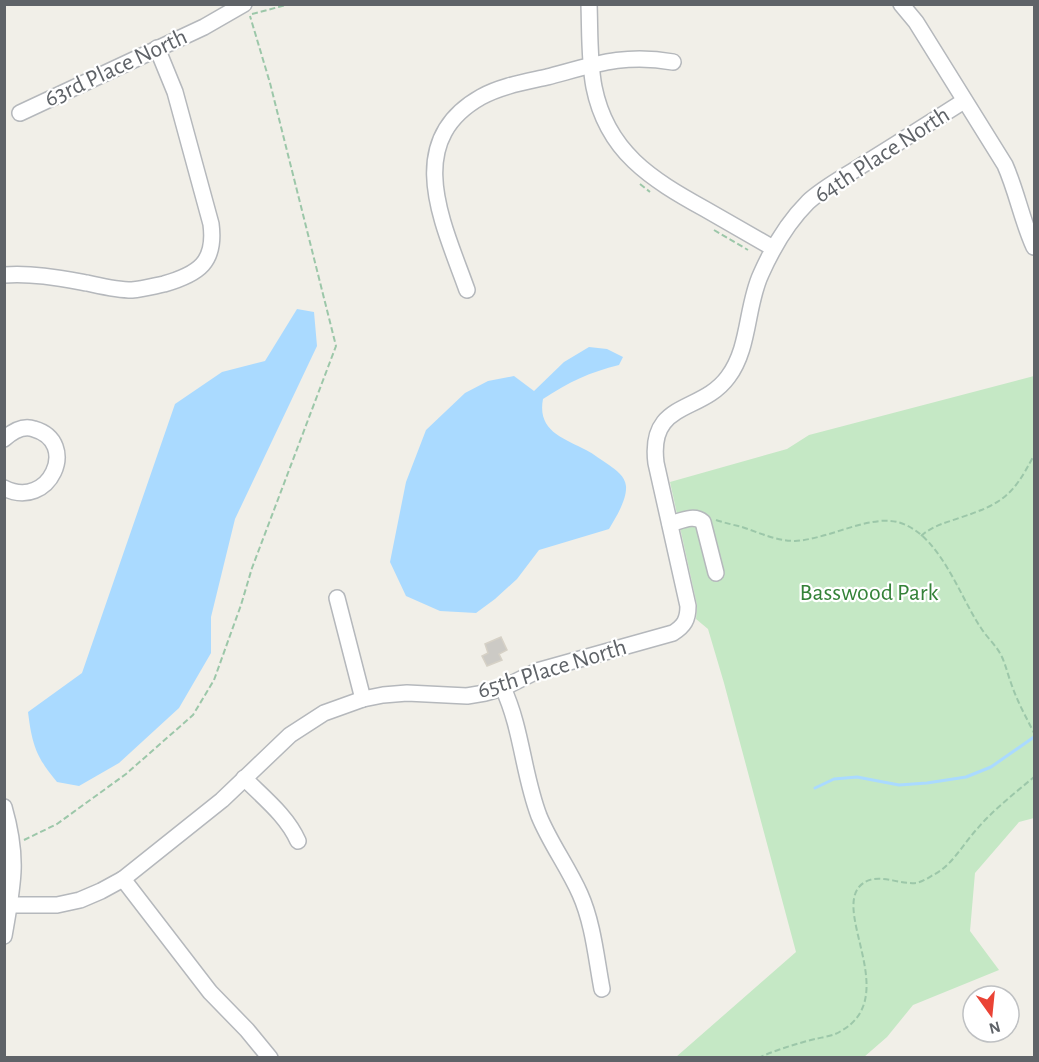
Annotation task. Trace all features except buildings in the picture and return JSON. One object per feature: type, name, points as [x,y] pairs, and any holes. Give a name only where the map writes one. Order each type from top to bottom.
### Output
[{"type":"street","points":[[589,4],[594,87],[601,112],[612,134],[627,155],[644,172],[665,187],[770,254]]},
{"type":"street","points":[[901,4],[916,22],[1005,165],[1035,247]]},
{"type":"street","name":"63rd Place North","points":[[20,113],[244,7]]},
{"type":"street","points":[[4,275],[50,276],[132,290],[180,279],[192,274],[203,265],[210,252],[213,238],[212,224],[175,92],[157,48]]},
{"type":"street","points":[[467,290],[438,208],[433,171],[444,134],[468,105],[497,90],[592,65],[621,59],[649,58],[673,62]]},
{"type":"street","name":"64th Place North","points":[[704,397],[717,389],[736,365],[754,294],[770,254],[785,228],[809,201],[964,101]]},
{"type":"street","name":"65th Place North","points":[[11,905],[57,905],[80,900],[123,879],[198,821],[276,747],[324,713],[363,699],[406,693],[467,696],[503,687],[537,671],[673,633],[680,629],[686,623],[688,606],[656,463],[656,442],[662,425],[671,415],[704,397]]},
{"type":"street","points":[[4,439],[19,429],[28,427],[42,431],[54,444],[58,461],[49,480],[33,492],[17,494],[4,488]]},
{"type":"street","points":[[670,524],[693,518],[699,518],[703,522],[716,573]]},
{"type":"street","points":[[337,598],[363,699]]},
{"type":"street","points":[[503,687],[514,716],[539,816],[585,906],[592,930],[602,988]]},
{"type":"street","points":[[244,778],[286,820],[298,841]]},
{"type":"street","points":[[4,807],[12,832],[14,851],[11,905],[4,936]]},
{"type":"street","points":[[123,879],[210,992],[247,1030],[270,1058]]},
{"type":"path","points":[[24,841],[57,824],[126,774],[193,715],[214,680],[252,568],[336,346],[270,83],[244,7],[290,4]]},
{"type":"path","points":[[635,179],[652,192]]},
{"type":"path","points":[[711,228],[770,254]]},
{"type":"path","points":[[921,536],[931,528],[998,503],[1020,483],[1035,455]]},
{"type":"path","points":[[712,519],[780,540],[796,541],[840,529],[883,521],[898,523],[921,536],[936,550],[981,629],[996,645],[1021,706],[1035,733]]},
{"type":"path","points":[[758,1058],[840,1032],[852,1023],[860,1012],[866,993],[865,960],[853,912],[854,899],[860,887],[872,880],[884,879],[901,883],[918,883],[937,873],[977,828],[1035,777]]},
{"type":"green space","name":"Basswood Park","points":[[1034,376],[1034,818],[1019,822],[975,873],[970,931],[999,970],[913,1005],[887,1037],[864,1057],[676,1057],[796,952],[708,629],[696,619],[697,605],[670,482],[787,449],[809,435]]},
{"type":"water","points":[[297,309],[314,312],[317,346],[235,519],[211,617],[211,653],[179,708],[119,763],[79,786],[57,782],[36,750],[28,712],[82,673],[175,404],[222,372],[265,361]]},
{"type":"water","points":[[589,347],[607,349],[623,357],[619,365],[580,378],[543,399],[542,410],[544,419],[554,432],[595,455],[624,479],[625,497],[609,529],[539,550],[517,579],[476,613],[440,611],[406,596],[390,562],[406,482],[426,430],[465,393],[488,381],[514,376],[534,391],[564,362]]},
{"type":"waterway","points":[[815,788],[834,779],[857,777],[899,785],[966,777],[991,767],[1034,737]]}]
